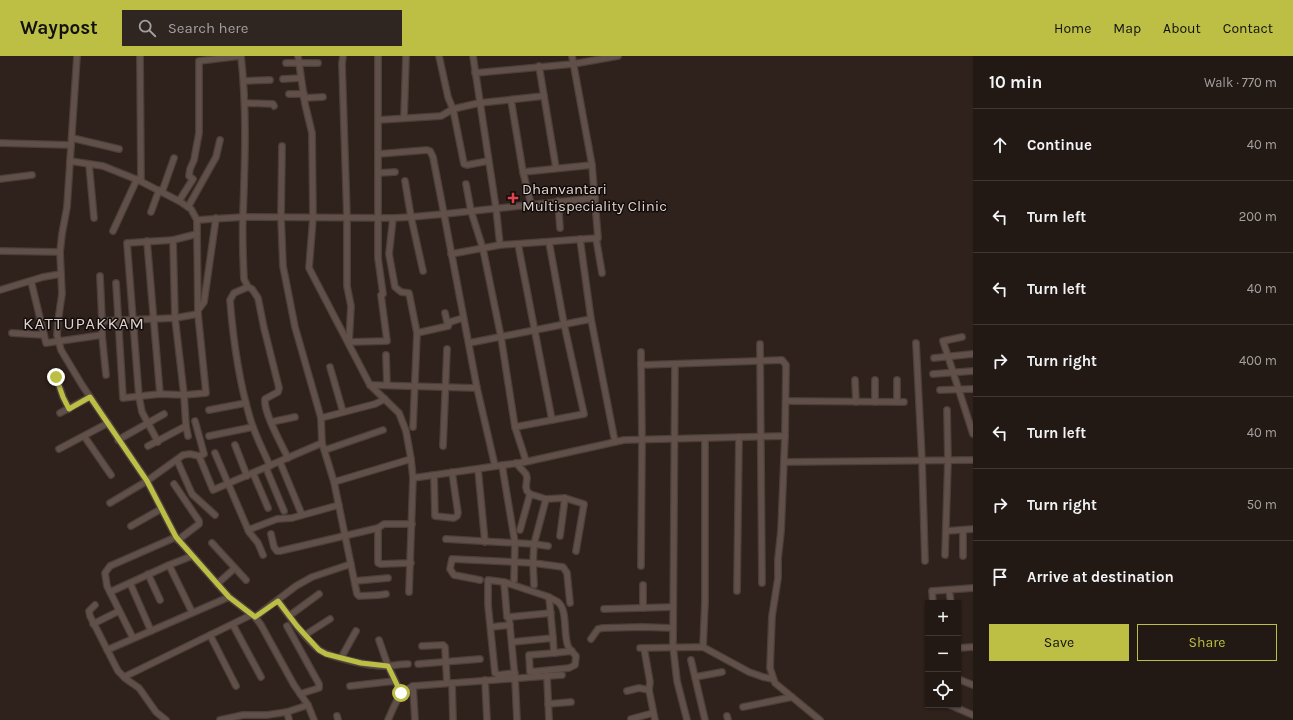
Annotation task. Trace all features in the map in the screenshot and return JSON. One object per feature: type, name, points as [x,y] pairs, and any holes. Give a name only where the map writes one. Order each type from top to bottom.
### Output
[{"type":"street","points":[[77,56],[67,207],[60,252],[62,304],[58,321],[58,341],[61,350],[118,440],[134,460],[147,481],[177,539],[229,597],[253,616],[261,625],[300,694],[308,705],[314,720]]},
{"type":"street","points":[[113,230],[139,180],[140,56]]},
{"type":"street","points":[[179,201],[193,179],[190,176],[190,169],[194,160],[198,132],[199,61],[209,58],[241,56],[244,81],[246,145],[243,216],[244,279],[248,287],[252,289],[258,298],[264,328],[280,388],[278,392],[265,399],[265,403],[271,422],[288,458]]},
{"type":"street","points":[[298,56],[304,96],[312,133],[313,218],[309,268],[370,385],[399,413],[406,431],[411,459],[412,478],[411,563],[409,592]]},
{"type":"street","points":[[343,56],[347,286],[350,306],[349,343]]},
{"type":"street","points":[[349,343],[387,341],[378,258],[378,56]]},
{"type":"street","points":[[404,118],[406,56]]},
{"type":"street","points":[[440,56],[464,164],[467,165],[488,161]]},
{"type":"street","points":[[473,56],[496,208],[500,245]]},
{"type":"street","points":[[572,56],[592,165],[598,238],[596,238],[602,273]]},
{"type":"street","points":[[475,73],[573,64],[618,56]]},
{"type":"street","points":[[286,63],[318,63]]},
{"type":"street","points":[[539,66],[556,168]]},
{"type":"street","points":[[283,79],[301,78]]},
{"type":"street","points":[[244,81],[270,80]]},
{"type":"street","points":[[289,94],[323,97]]},
{"type":"street","points":[[378,120],[441,116],[453,109],[479,103],[544,96]]},
{"type":"street","points":[[511,100],[523,172],[531,204]]},
{"type":"street","points":[[245,103],[273,104],[274,106]]},
{"type":"street","points":[[72,138],[119,149]]},
{"type":"street","points":[[188,207],[216,158],[220,140]]},
{"type":"street","points":[[0,143],[71,145]]},
{"type":"street","points":[[282,146],[281,217],[283,266],[295,327],[321,418],[322,443],[334,482],[357,594],[359,596],[386,594]]},
{"type":"street","points":[[378,154],[427,150],[430,151],[433,157],[477,388],[494,466]]},
{"type":"street","points":[[151,212],[174,158]]},
{"type":"street","points":[[70,161],[103,166],[139,180],[191,209],[197,220],[198,312],[206,393],[184,395],[160,394],[124,398],[116,283]]},
{"type":"street","points":[[89,164],[94,218]]},
{"type":"street","points":[[523,172],[592,165]]},
{"type":"street","points":[[378,173],[395,172]]},
{"type":"street","points":[[0,179],[32,175]]},
{"type":"street","points":[[405,181],[423,271]]},
{"type":"street","points":[[466,184],[471,211],[484,248],[516,427],[526,461]]},
{"type":"street","points":[[197,220],[243,216],[393,218],[595,198]]},
{"type":"street","points":[[558,201],[560,228]]},
{"type":"street","points":[[102,321],[175,318],[198,312],[204,302],[216,218]]},
{"type":"street","points":[[393,218],[389,254],[395,287],[401,292],[409,293],[417,333],[412,427]]},
{"type":"street","points":[[158,442],[142,412],[139,397],[127,243],[173,240],[197,234]]},
{"type":"street","points":[[451,254],[500,245],[596,238]]},
{"type":"street","points":[[173,240],[175,318],[188,436]]},
{"type":"street","points":[[580,240],[591,319],[615,442]]},
{"type":"street","points":[[147,241],[155,319],[160,394]]},
{"type":"street","points":[[516,427],[584,414],[564,324],[549,242]]},
{"type":"street","points":[[518,244],[552,420]]},
{"type":"street","points":[[0,251],[60,252]]},
{"type":"street","points":[[0,290],[61,274]]},
{"type":"street","points":[[100,276],[102,335],[106,375]]},
{"type":"street","points":[[31,281],[46,343],[102,335]]},
{"type":"street","points":[[248,287],[234,293],[230,300],[236,349],[246,403],[253,427],[284,511]]},
{"type":"street","points":[[445,313],[448,326]]},
{"type":"street","points":[[417,333],[448,326],[450,322],[464,318]]},
{"type":"street","points":[[469,344],[591,319]]},
{"type":"street","points":[[12,333],[44,335]]},
{"type":"street","points":[[962,337],[943,341],[973,434]]},
{"type":"street","points":[[916,343],[925,562]]},
{"type":"street","points":[[760,344],[762,583]]},
{"type":"street","points":[[443,446],[447,349]]},
{"type":"street","points":[[641,352],[641,566]]},
{"type":"street","points":[[934,358],[972,354]]},
{"type":"street","points":[[386,355],[387,385]]},
{"type":"street","points":[[641,365],[784,361],[786,365],[786,401],[781,531],[778,559],[778,578],[772,616],[770,668],[775,683],[820,720]]},
{"type":"street","points":[[675,364],[672,608],[673,647],[678,681],[687,720]]},
{"type":"street","points":[[330,367],[343,412]]},
{"type":"street","points":[[933,374],[973,372]]},
{"type":"street","points":[[56,377],[69,409]]},
{"type":"street","points":[[855,380],[856,402]]},
{"type":"street","points":[[875,380],[875,402]]},
{"type":"street","points":[[786,401],[900,402],[897,380]]},
{"type":"street","points":[[370,385],[414,385],[477,388]]},
{"type":"street","points":[[940,390],[972,389]]},
{"type":"street","points":[[60,413],[90,397]]},
{"type":"street","points":[[321,418],[374,404],[385,399]]},
{"type":"street","points":[[209,410],[246,403]]},
{"type":"street","points":[[945,555],[948,460],[947,410]]},
{"type":"street","points":[[118,440],[164,414]]},
{"type":"street","points":[[271,422],[295,417]]},
{"type":"street","points":[[110,503],[147,481],[187,454],[199,456],[204,454],[195,421]]},
{"type":"street","points":[[60,449],[108,423]]},
{"type":"street","points":[[148,446],[186,426]]},
{"type":"street","points":[[209,436],[253,427]]},
{"type":"street","points":[[324,450],[383,430]]},
{"type":"street","points":[[84,436],[111,475]]},
{"type":"street","points":[[412,478],[516,463],[624,440],[785,436]]},
{"type":"street","points":[[737,591],[739,437]]},
{"type":"street","points":[[703,647],[705,602],[705,438]]},
{"type":"street","points":[[199,456],[213,490],[322,443]]},
{"type":"street","points":[[235,445],[247,476]]},
{"type":"street","points":[[215,453],[248,530],[258,543],[263,555]]},
{"type":"street","points":[[334,482],[411,459]]},
{"type":"street","points":[[177,460],[192,494],[215,515]]},
{"type":"street","points":[[784,462],[973,460]]},
{"type":"street","points":[[280,462],[302,515]]},
{"type":"street","points":[[516,463],[526,474],[526,487],[530,494],[546,499],[565,498],[584,504],[576,551]]},
{"type":"street","points":[[502,465],[515,543],[514,580]]},
{"type":"street","points":[[478,468],[486,542]]},
{"type":"street","points":[[434,475],[435,516],[454,518],[458,513],[452,472]]},
{"type":"street","points":[[254,473],[268,508]]},
{"type":"street","points":[[132,638],[107,586],[105,573],[110,566],[177,539],[199,524],[200,521],[174,484]]},
{"type":"street","points":[[520,530],[530,494]]},
{"type":"street","points":[[560,536],[565,498]]},
{"type":"street","points":[[534,585],[534,544],[546,499]]},
{"type":"street","points":[[248,530],[277,519],[292,518],[339,505]]},
{"type":"street","points":[[131,526],[161,509]]},
{"type":"street","points":[[271,534],[274,547],[280,552],[378,528],[384,524],[412,524]]},
{"type":"street","points":[[378,528],[378,562],[380,564],[411,563]]},
{"type":"street","points":[[946,531],[973,529]]},
{"type":"street","points":[[962,530],[963,556]]},
{"type":"street","points":[[446,539],[548,546]]},
{"type":"street","points":[[212,543],[246,580]]},
{"type":"street","points":[[110,592],[148,574],[192,556]]},
{"type":"street","points":[[480,580],[454,575],[450,569],[451,561],[454,559],[558,565],[566,570],[570,603]]},
{"type":"street","points":[[124,677],[210,635],[253,616],[278,601],[296,586],[312,577],[351,564]]},
{"type":"street","points":[[169,565],[192,612]]},
{"type":"street","points":[[217,584],[235,568]]},
{"type":"street","points":[[148,574],[160,600]]},
{"type":"street","points":[[355,581],[388,578]]},
{"type":"street","points":[[562,675],[496,675],[488,605],[488,580],[504,582],[549,597],[558,602],[563,610],[568,647],[572,651],[576,656],[575,664],[573,666],[530,672],[529,655],[572,651]]},
{"type":"street","points":[[504,582],[507,617],[509,617],[512,642],[517,720]]},
{"type":"street","points":[[130,583],[151,631]]},
{"type":"street","points":[[643,585],[643,608]]},
{"type":"street","points":[[933,600],[932,591],[973,588]]},
{"type":"street","points":[[949,590],[951,600]]},
{"type":"street","points":[[289,616],[319,594]]},
{"type":"street","points":[[107,650],[229,597]]},
{"type":"street","points":[[549,597],[554,653]]},
{"type":"street","points":[[278,601],[305,635],[319,650],[326,654],[374,665],[388,666],[408,664]]},
{"type":"street","points":[[95,605],[89,611],[93,624],[115,666],[124,677],[139,688],[156,712],[166,720]]},
{"type":"street","points":[[604,609],[672,608]]},
{"type":"street","points":[[93,624],[119,611]]},
{"type":"street","points":[[509,617],[551,613]]},
{"type":"street","points":[[305,635],[330,619]]},
{"type":"street","points":[[233,625],[261,678]]},
{"type":"street","points":[[491,628],[510,625]]},
{"type":"street","points":[[287,626],[319,684],[319,688],[300,694]]},
{"type":"street","points":[[591,639],[598,628],[673,628]]},
{"type":"street","points":[[341,658],[356,631]]},
{"type":"street","points":[[210,635],[236,686]]},
{"type":"street","points":[[512,642],[553,638]]},
{"type":"street","points":[[379,640],[388,666],[401,693]]},
{"type":"street","points":[[422,646],[443,645],[446,650],[453,720]]},
{"type":"street","points":[[655,720],[649,690],[650,682],[642,648],[703,647],[749,672],[774,679]]},
{"type":"street","points":[[961,648],[973,647]]},
{"type":"street","points":[[418,664],[480,659]]},
{"type":"street","points":[[691,660],[705,720]]},
{"type":"street","points":[[695,677],[722,672]]},
{"type":"street","points":[[388,720],[397,698],[401,693],[413,686],[515,676]]},
{"type":"street","points":[[547,676],[549,720]]},
{"type":"street","points":[[485,680],[487,720]]},
{"type":"street","points":[[961,680],[973,685]]},
{"type":"street","points":[[350,686],[395,682]]},
{"type":"street","points":[[413,686],[415,720]]},
{"type":"street","points":[[627,691],[639,688],[649,690]]},
{"type":"street","points":[[743,707],[792,697]]},
{"type":"street","points":[[548,704],[571,702]]},
{"type":"street","points":[[220,720],[243,715],[267,715],[287,712],[308,705]]},
{"type":"street","points":[[956,708],[973,716]]},
{"type":"street","points":[[287,712],[289,720]]},
{"type":"street","points":[[631,719],[653,713]]},
{"type":"place","name":"Dhanvantari Multispeciality Clinic","points":[[513,198]]},
{"type":"district","name":"KATTUPAKKAM","points":[[84,323]]},
{"type":"route","points":[[56,377],[65,403],[69,409],[90,397],[147,481],[176,537],[207,574],[229,597],[255,617],[278,601],[297,626],[319,650],[326,654],[361,663],[388,666],[401,693]]}]
